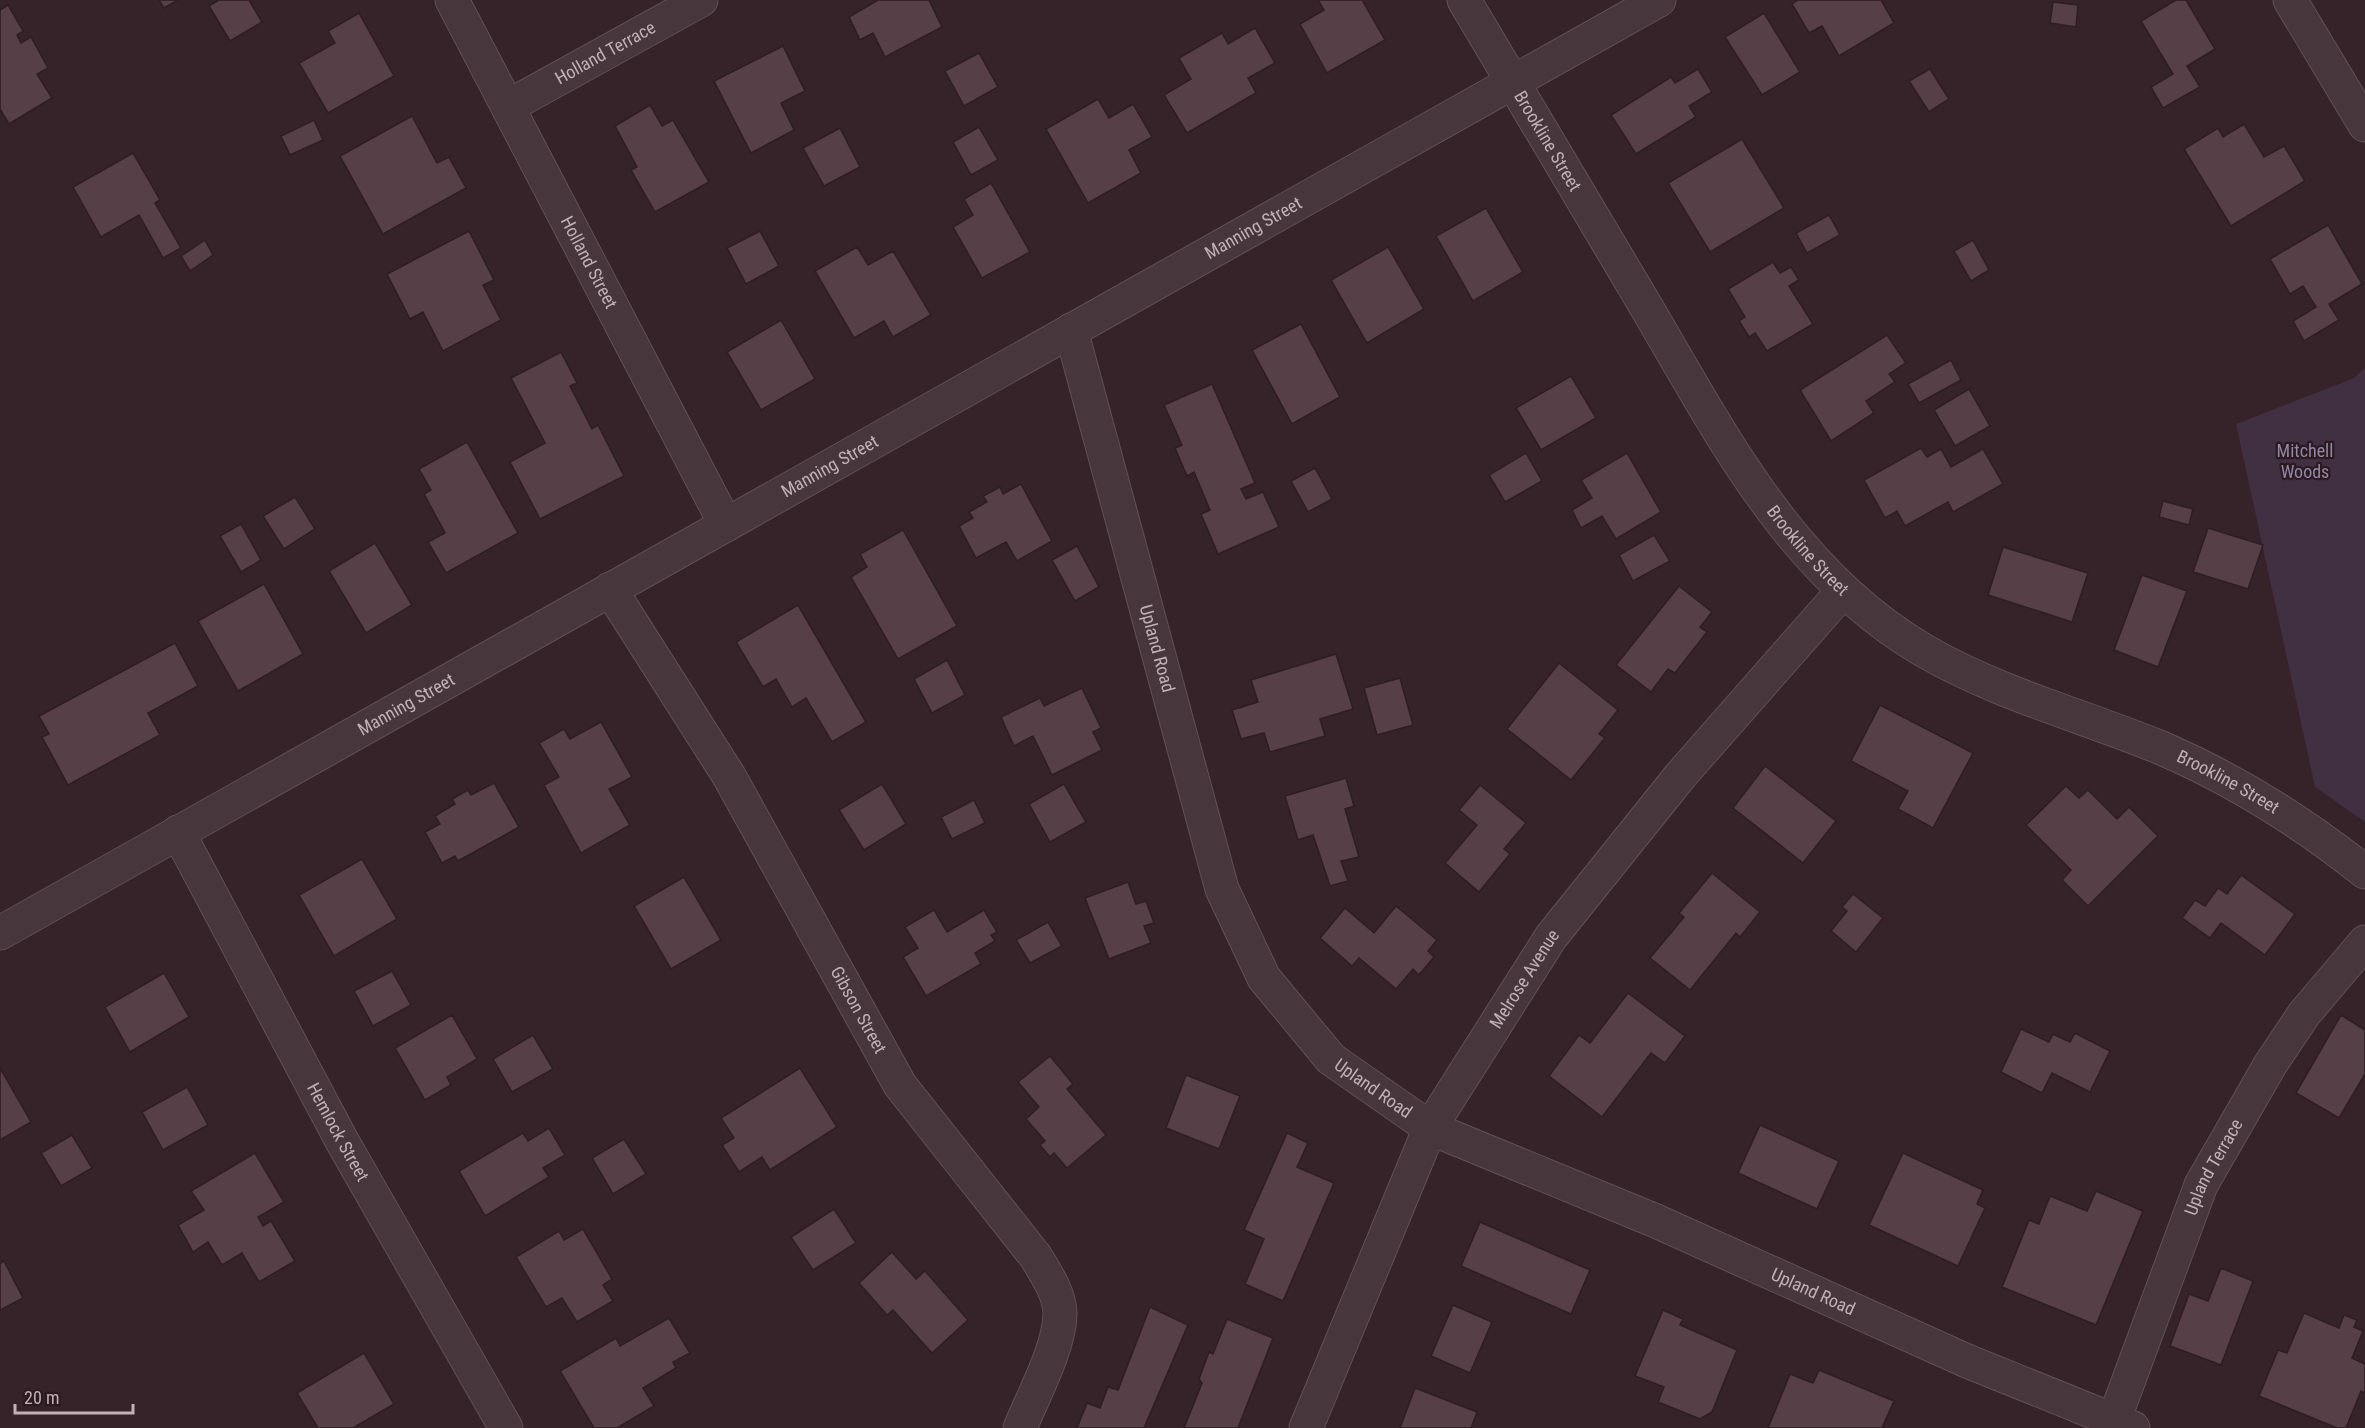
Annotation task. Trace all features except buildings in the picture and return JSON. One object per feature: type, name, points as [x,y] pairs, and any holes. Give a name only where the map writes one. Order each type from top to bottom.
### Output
[{"type":"street","name":"Holland Street","points":[[452,0],[726,525]]},
{"type":"street","name":"Holland Terrace","points":[[509,106],[701,0]]},
{"type":"street","name":"Brookline Street","points":[[1464,0],[1732,450],[1799,546],[1843,591],[1923,650],[1966,672],[2204,767],[2299,822],[2365,872]]},
{"type":"street","name":"Manning Street","points":[[0,933],[1659,0]]},
{"type":"street","points":[[2290,0],[2365,125]]},
{"type":"street","name":"Upland Road","points":[[1071,330],[1222,889],[1264,978],[1331,1059],[1430,1128],[1656,1221],[1967,1360],[2124,1424]]},
{"type":"street","name":"Gibson Street","points":[[610,589],[729,776],[900,1085],[1036,1257],[1054,1288],[1060,1311],[1057,1335],[1020,1428]]},
{"type":"street","name":"Melrose Avenue","points":[[1306,1428],[1430,1128],[1551,937],[1681,776],[1843,591]]},
{"type":"street","name":"Hemlock Street","points":[[178,832],[342,1142],[507,1428]]},
{"type":"street","name":"Upland Terrace","points":[[2124,1424],[2201,1185],[2270,1065],[2304,1014],[2365,942]]},
{"type":"green space","name":"Mitchell Woods","points":[[2365,368],[2365,822],[2315,787],[2236,424],[2354,378]]}]
